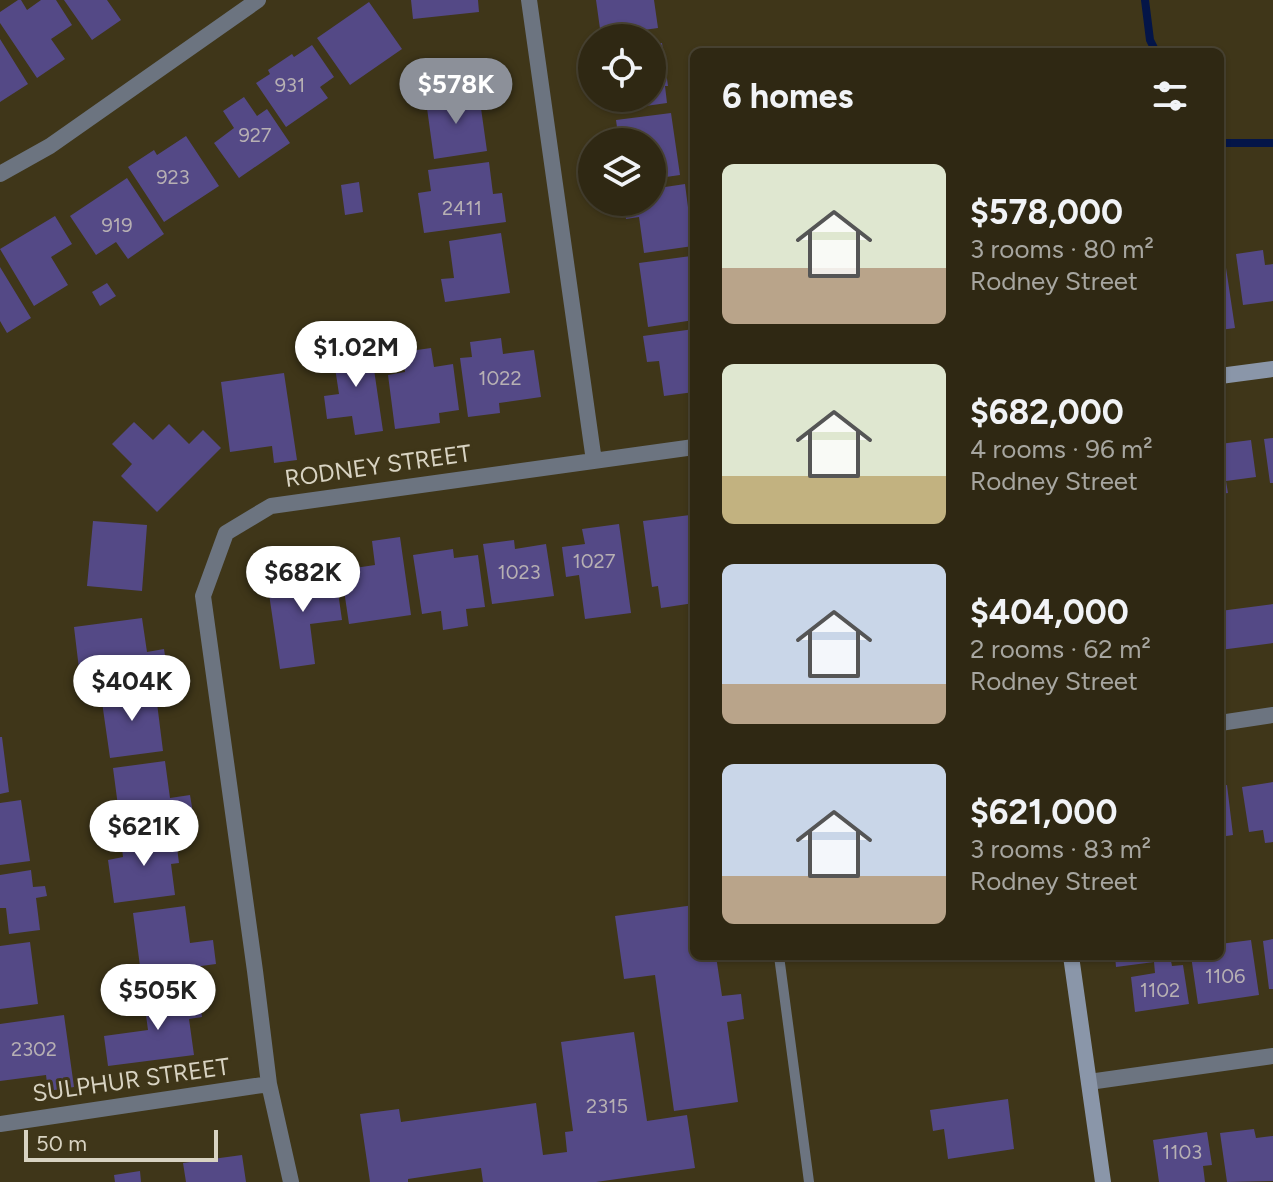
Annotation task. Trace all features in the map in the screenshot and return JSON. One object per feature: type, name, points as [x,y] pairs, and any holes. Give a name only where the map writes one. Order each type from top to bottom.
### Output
[{"type":"street","points":[[0,174],[50,146],[258,0]]},
{"type":"street","points":[[529,0],[594,461]]},
{"type":"street","points":[[1224,375],[1273,369]]},
{"type":"street","name":"RODNEY STREET","points":[[291,1182],[269,1084],[203,596],[226,533],[271,506],[690,448]]},
{"type":"street","points":[[1224,722],[1273,715]]},
{"type":"street","points":[[1072,960],[1103,1182]]},
{"type":"street","points":[[1089,1082],[1273,1056]]},
{"type":"street","name":"SULPHUR STREET","points":[[0,1124],[269,1084]]},
{"type":"lane","points":[[780,960],[809,1182]]},
{"type":"building","points":[[18,0],[27,10],[41,0],[56,0],[72,25],[51,39],[65,59],[37,78],[0,23],[0,12]]},
{"type":"building","points":[[64,0],[107,0],[121,20],[92,40]]},
{"type":"building","points":[[411,0],[478,0],[479,12],[413,19]]},
{"type":"building","points":[[596,0],[654,0],[657,24],[599,24]]},
{"type":"building","points":[[369,2],[402,49],[350,85],[317,38]]},
{"type":"building","points":[[0,39],[28,84],[0,102]]},
{"type":"building","points":[[312,45],[334,77],[320,87],[328,98],[286,127],[256,83],[270,74],[268,70]]},
{"type":"building","points":[[479,94],[487,151],[434,159],[426,101]]},
{"type":"building","points":[[244,97],[257,116],[267,109],[290,143],[239,178],[214,143],[234,128],[223,111]]},
{"type":"building","points":[[671,113],[680,175],[666,177],[666,128],[617,128],[616,120]]},
{"type":"building","points":[[186,136],[219,186],[164,222],[128,167],[154,150],[157,155]]},
{"type":"building","points":[[489,162],[493,194],[502,193],[506,222],[424,233],[418,193],[431,191],[428,170]]},
{"type":"building","points":[[127,178],[164,234],[128,259],[116,242],[96,255],[70,216]]},
{"type":"building","points":[[359,182],[363,212],[345,215],[341,185]]},
{"type":"building","points":[[685,184],[690,246],[644,253],[639,217],[626,219],[626,216],[666,216],[666,187]]},
{"type":"building","points":[[55,216],[72,244],[51,257],[68,285],[34,306],[0,249]]},
{"type":"building","points":[[501,233],[510,293],[445,302],[441,279],[454,278],[449,241]]},
{"type":"building","points":[[1263,250],[1265,265],[1273,264],[1273,301],[1243,305],[1236,254]]},
{"type":"building","points":[[690,256],[690,321],[648,327],[639,263]]},
{"type":"building","points":[[1224,261],[1235,328],[1224,329]]},
{"type":"building","points":[[0,267],[31,318],[7,333],[0,321]]},
{"type":"building","points":[[107,283],[116,296],[100,306],[92,292]]},
{"type":"building","points":[[690,330],[690,393],[664,396],[659,361],[647,362],[643,336]]},
{"type":"building","points":[[501,338],[503,354],[534,350],[541,397],[499,403],[500,413],[468,417],[460,358],[472,357],[470,342]]},
{"type":"building","points":[[370,342],[383,431],[355,435],[352,416],[327,419],[324,396],[339,394],[332,348]]},
{"type":"building","points":[[431,348],[434,367],[453,364],[459,410],[439,413],[440,423],[395,429],[388,375],[405,372],[403,352]]},
{"type":"building","points":[[284,373],[297,460],[274,463],[272,446],[230,452],[221,382]]},
{"type":"building","points":[[134,422],[153,440],[169,424],[189,444],[203,430],[221,448],[157,512],[121,476],[132,464],[112,444]]},
{"type":"building","points":[[1273,438],[1273,483],[1270,483],[1264,439]]},
{"type":"building","points":[[1251,440],[1256,477],[1226,481],[1228,493],[1224,494],[1224,443]]},
{"type":"building","points":[[690,515],[690,604],[661,608],[658,586],[652,587],[643,521]]},
{"type":"building","points":[[93,521],[147,525],[142,591],[87,586]]},
{"type":"building","points":[[619,524],[631,613],[585,619],[579,575],[566,577],[562,547],[585,544],[582,529]]},
{"type":"building","points":[[400,537],[411,615],[349,624],[341,570],[375,565],[372,541]]},
{"type":"building","points":[[514,540],[515,549],[546,544],[554,596],[492,604],[483,544]]},
{"type":"building","points":[[453,549],[454,558],[478,555],[485,607],[466,609],[468,626],[443,630],[441,611],[422,614],[413,555]]},
{"type":"building","points":[[334,564],[342,620],[310,624],[315,664],[280,669],[268,587],[310,581],[308,568]]},
{"type":"building","points":[[1273,604],[1273,643],[1224,649],[1224,610]]},
{"type":"building","points":[[142,618],[147,652],[164,649],[168,676],[96,686],[93,666],[79,669],[74,627]]},
{"type":"building","points":[[155,687],[163,751],[110,758],[101,695]]},
{"type":"building","points":[[0,737],[9,792],[0,794]]},
{"type":"building","points":[[165,761],[170,798],[190,795],[194,819],[121,829],[113,768]]},
{"type":"building","points":[[1273,782],[1273,842],[1265,843],[1263,830],[1249,832],[1242,787]]},
{"type":"building","points":[[1224,785],[1227,785],[1233,835],[1224,836]]},
{"type":"building","points":[[21,800],[30,861],[0,865],[0,803]]},
{"type":"building","points":[[175,832],[179,863],[171,864],[175,895],[114,903],[108,860],[123,857],[121,840]]},
{"type":"building","points":[[31,870],[33,887],[45,886],[47,896],[36,898],[40,930],[9,934],[6,908],[0,908],[0,875]]},
{"type":"building","points":[[185,906],[190,943],[213,940],[216,964],[141,974],[133,913]]},
{"type":"building","points":[[690,906],[690,960],[717,960],[722,996],[741,994],[744,1019],[727,1022],[738,1102],[674,1111],[655,975],[624,979],[615,916]]},
{"type":"building","points":[[1273,939],[1273,989],[1269,989],[1263,941]]},
{"type":"building","points":[[1251,940],[1259,995],[1198,1004],[1192,960],[1224,960],[1224,943]]},
{"type":"building","points":[[30,942],[38,1004],[0,1009],[0,946]]},
{"type":"building","points":[[1115,960],[1171,960],[1172,966],[1183,965],[1189,1004],[1135,1012],[1131,977],[1155,973],[1154,962],[1116,967]]},
{"type":"building","points":[[199,993],[202,1017],[189,1019],[194,1055],[108,1066],[104,1036],[148,1030],[144,1000]]},
{"type":"building","points":[[64,1015],[74,1087],[48,1091],[46,1075],[0,1081],[0,1024]]},
{"type":"building","points":[[634,1032],[647,1121],[687,1115],[695,1168],[596,1182],[483,1182],[481,1168],[408,1179],[408,1182],[370,1182],[360,1114],[399,1109],[401,1122],[536,1103],[543,1155],[567,1152],[565,1132],[573,1131],[561,1042]]},
{"type":"building","points":[[1008,1099],[1014,1149],[948,1159],[944,1129],[933,1131],[930,1110]]},
{"type":"building","points":[[1254,1129],[1256,1138],[1273,1136],[1273,1181],[1227,1182],[1220,1133]]},
{"type":"building","points":[[1207,1132],[1212,1165],[1203,1166],[1205,1182],[1159,1182],[1153,1140]]},
{"type":"building","points":[[242,1155],[246,1182],[186,1182],[183,1163]]},
{"type":"building","points":[[140,1171],[141,1182],[115,1182],[114,1175]]},
{"type":"waterway","points":[[1145,0],[1150,40],[1154,48]]},
{"type":"waterway","points":[[1224,143],[1273,143]]}]
